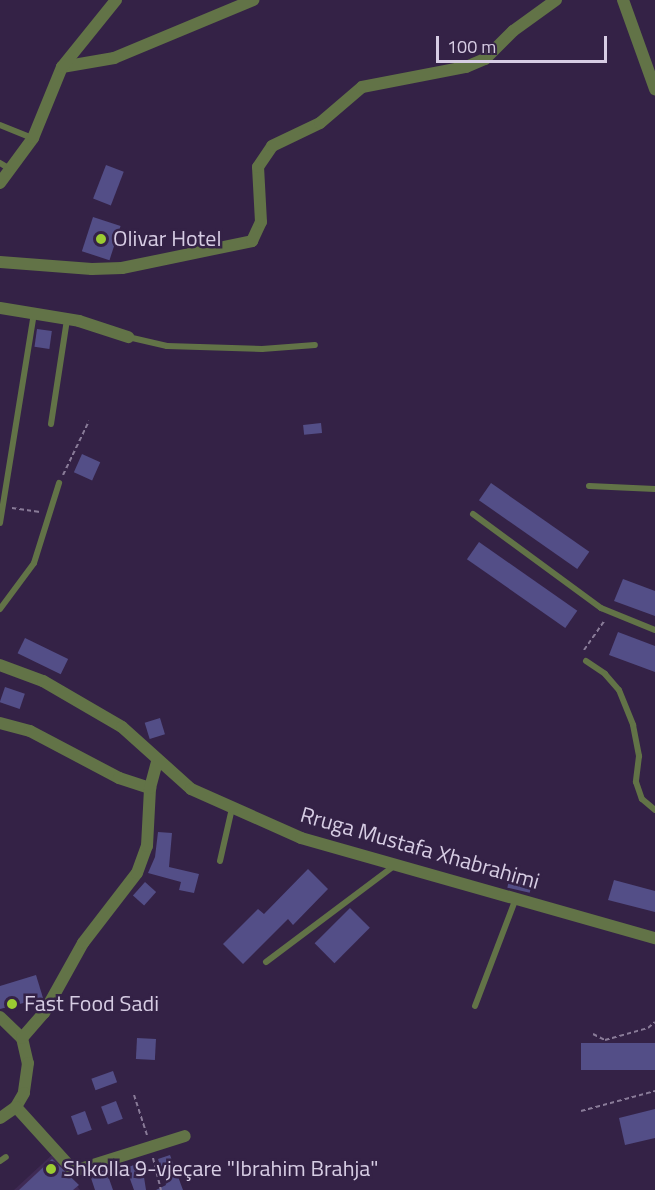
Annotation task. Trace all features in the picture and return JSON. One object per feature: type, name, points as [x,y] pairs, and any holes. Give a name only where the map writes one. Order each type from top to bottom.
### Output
[{"type":"street","points":[[0,183],[5,166],[33,138],[62,67],[116,0]]},
{"type":"street","points":[[62,67],[114,58],[253,0]]},
{"type":"street","points":[[0,262],[92,270],[122,268],[252,241],[261,222],[258,167],[272,146],[320,123],[362,87],[466,67],[485,59],[520,25],[556,0]]},
{"type":"street","points":[[623,0],[655,89]]},
{"type":"street","points":[[0,308],[95,325],[129,338]]},
{"type":"street","name":"Rruga Mustafa Xhabrahimi","points":[[0,665],[43,681],[107,718],[191,789],[321,846],[398,863],[655,938]]},
{"type":"street","points":[[0,723],[30,730],[119,778],[150,788]]},
{"type":"street","points":[[22,1038],[44,1013],[83,943],[137,873],[147,846],[150,788],[157,761]]},
{"type":"street","points":[[0,1017],[22,1038],[27,1081],[16,1107],[0,1118]]},
{"type":"street","points":[[16,1107],[74,1171],[185,1136]]},
{"type":"lane","points":[[0,125],[33,138]]},
{"type":"lane","points":[[0,522],[34,313]]},
{"type":"lane","points":[[51,424],[68,320]]},
{"type":"lane","points":[[129,338],[167,346],[262,349],[315,345]]},
{"type":"lane","points":[[0,609],[34,563],[47,513],[58,483]]},
{"type":"lane","points":[[589,486],[655,489]]},
{"type":"lane","points":[[472,514],[610,612],[655,630]]},
{"type":"lane","points":[[586,661],[605,674],[619,690],[633,725],[639,756],[636,782],[642,799],[655,810]]},
{"type":"lane","points":[[220,861],[232,807]]},
{"type":"lane","points":[[266,962],[398,863]]},
{"type":"lane","points":[[475,1006],[517,897]]},
{"type":"lane","points":[[0,1161],[6,1156]]},
{"type":"path","points":[[58,483],[89,421]]},
{"type":"path","points":[[3,507],[47,513]]},
{"type":"path","points":[[584,650],[610,612]]},
{"type":"path","points":[[593,1034],[605,1040],[648,1028],[655,1022]]},
{"type":"path","points":[[581,1112],[655,1091]]},
{"type":"shaded area","name":"Shkolla 9-vjeçare \"Ibrahim Brahja\"","points":[[53,1154],[80,1190],[14,1190]]},
{"type":"building","points":[[106,165],[124,172],[111,205],[93,199]]},
{"type":"building","name":"Olivar Hotel","points":[[93,217],[121,226],[109,260],[82,251]]},
{"type":"building","points":[[37,329],[52,331],[49,349],[34,347]]},
{"type":"building","points":[[321,423],[322,433],[304,435],[303,425]]},
{"type":"building","points":[[82,454],[100,462],[92,480],[74,472]]},
{"type":"building","points":[[491,483],[589,552],[577,569],[479,500]]},
{"type":"building","points":[[479,542],[577,611],[565,628],[467,559]]},
{"type":"building","points":[[623,579],[655,591],[655,616],[614,601]]},
{"type":"building","points":[[618,632],[655,646],[655,672],[609,655]]},
{"type":"building","points":[[25,638],[68,659],[61,674],[18,653]]},
{"type":"building","points":[[5,687],[25,694],[20,709],[0,702]]},
{"type":"building","points":[[160,718],[165,734],[150,739],[145,723]]},
{"type":"building","points":[[158,832],[172,833],[169,867],[199,874],[194,893],[179,890],[181,882],[148,873],[155,857]]},
{"type":"building","points":[[308,869],[328,889],[293,925],[288,919],[243,964],[223,944],[258,909],[264,914]]},
{"type":"building","points":[[510,876],[532,881],[530,893],[507,888]]},
{"type":"building","points":[[614,880],[655,891],[655,912],[608,900]]},
{"type":"building","points":[[145,882],[156,892],[144,905],[133,895]]},
{"type":"building","points":[[350,908],[370,928],[334,963],[315,943]]},
{"type":"building","points":[[36,975],[43,998],[0,1009],[0,986]]},
{"type":"building","points":[[137,1038],[156,1039],[155,1060],[136,1059]]},
{"type":"building","points":[[581,1043],[655,1043],[655,1070],[581,1070]]},
{"type":"building","points":[[113,1071],[117,1082],[95,1090],[91,1079]]},
{"type":"building","points":[[116,1101],[123,1119],[108,1124],[101,1107]]},
{"type":"building","points":[[655,1109],[655,1138],[625,1145],[619,1118]]},
{"type":"building","points":[[85,1111],[92,1130],[78,1135],[71,1116]]},
{"type":"building","points":[[170,1155],[183,1190],[156,1190],[166,1185],[158,1159]]},
{"type":"building","name":"Shkolla 9-vjeçare \"Ibrahim Brahja\"","points":[[52,1159],[79,1185],[73,1190],[19,1190]]},
{"type":"building","points":[[139,1163],[146,1190],[134,1190],[126,1168]]},
{"type":"building","points":[[106,1170],[113,1190],[95,1190],[90,1175]]},
{"type":"place","name":"Olivar Hotel","points":[[101,239]]},
{"type":"place","name":"Fast Food Sadi","points":[[12,1004]]},
{"type":"place","name":"Shkolla 9-vjeçare \"Ibrahim Brahja\"","points":[[51,1169]]}]
